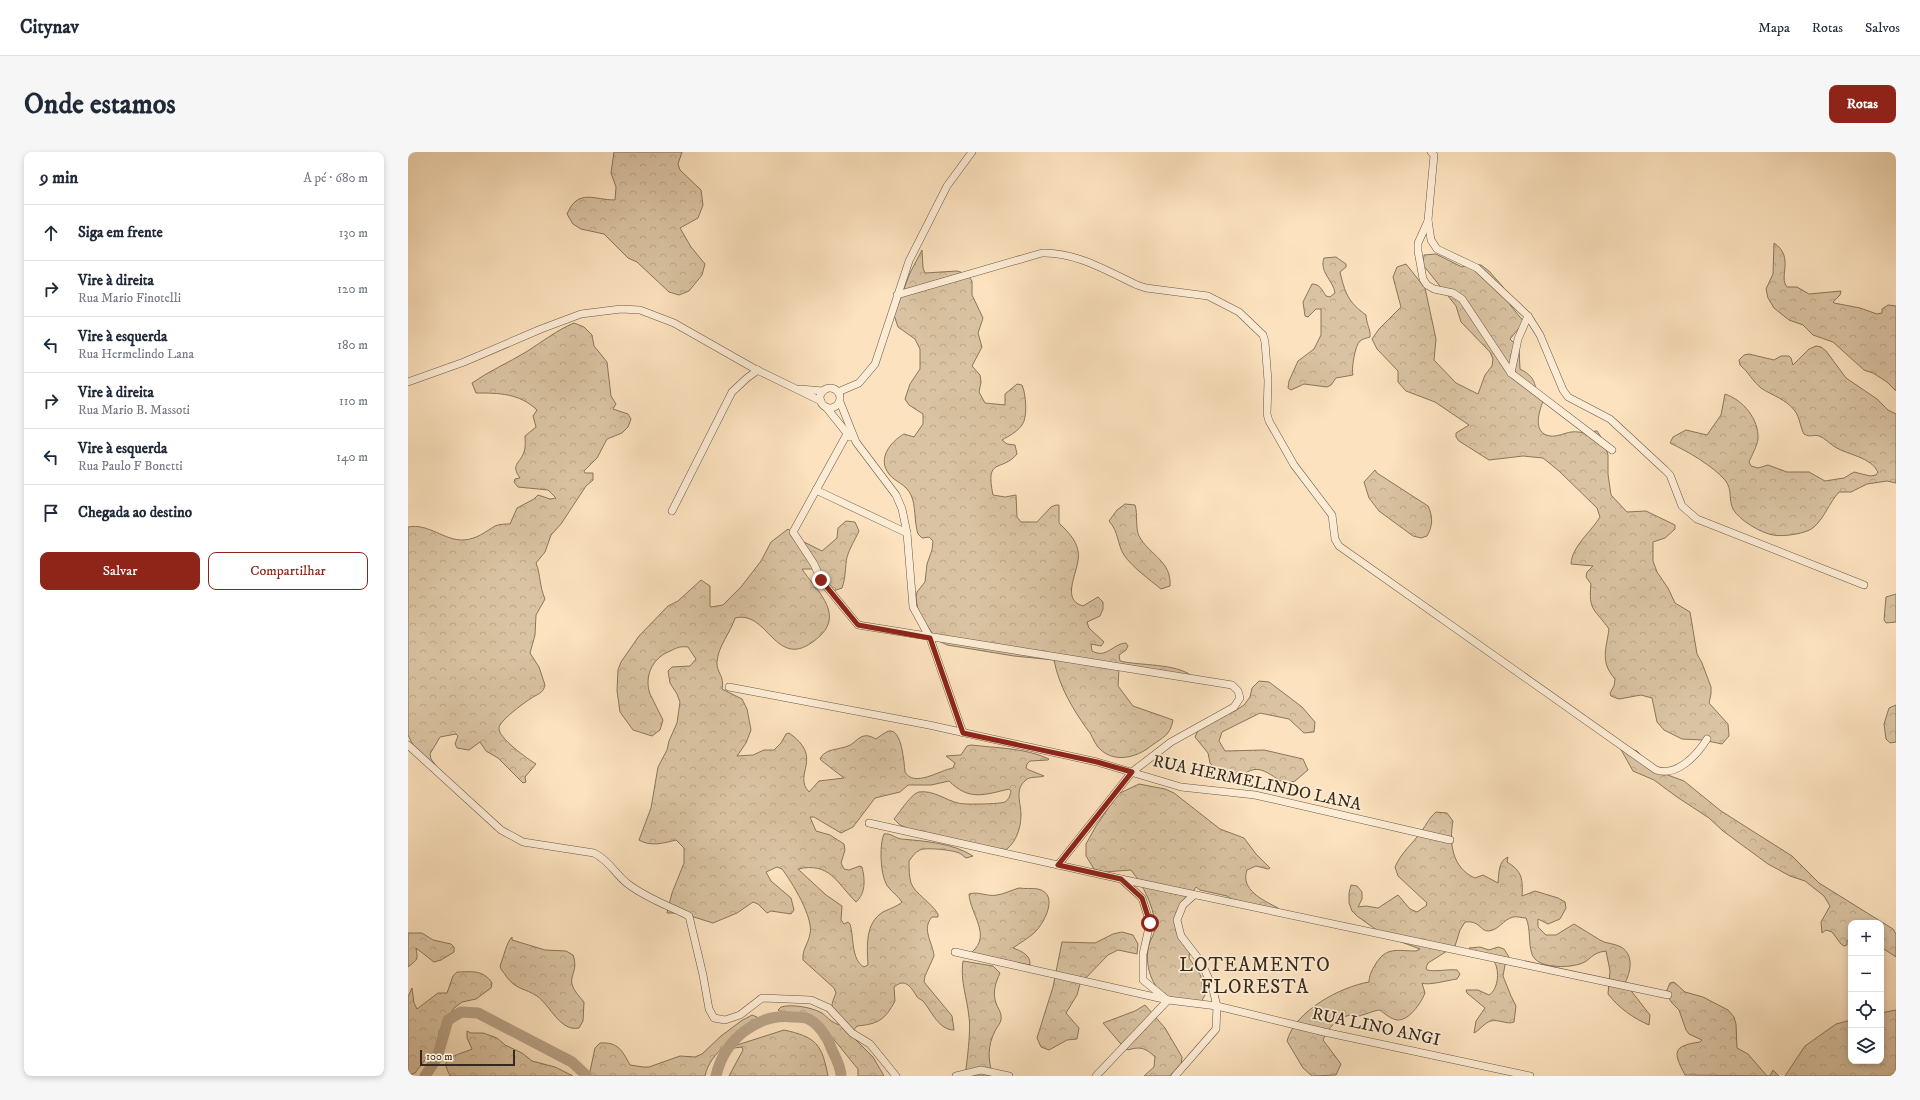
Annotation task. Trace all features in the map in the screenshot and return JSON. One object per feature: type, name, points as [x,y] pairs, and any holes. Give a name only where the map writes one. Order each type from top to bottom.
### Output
[{"type":"street","points":[[796,389],[823,391],[830,388],[838,392],[865,379],[875,364],[908,261],[947,186],[972,152]]},
{"type":"street","points":[[1431,152],[1434,155],[1428,220],[1431,240],[1438,249],[1477,268],[1528,316],[1540,335],[1562,390],[1568,396],[1610,418],[1665,470],[1670,475],[1682,506],[1697,519],[1864,586]]},
{"type":"street","points":[[1428,220],[1418,243],[1423,279],[1427,285],[1434,289],[1453,293],[1462,299],[1511,373],[1612,450]]},
{"type":"street","points":[[897,295],[1042,253],[1056,252],[1073,256],[1142,287],[1208,296],[1239,312],[1263,335],[1266,342],[1268,381],[1267,414],[1269,421],[1294,465],[1332,515],[1335,539],[1339,546],[1656,770],[1663,772],[1673,770],[1695,755],[1707,738]]},
{"type":"street","points":[[408,382],[464,362],[541,329],[581,314],[621,309],[640,310],[674,323],[758,370],[823,404],[832,407],[840,401],[853,386]]},
{"type":"street","points":[[1511,373],[1518,339],[1528,316]]},
{"type":"street","points":[[672,511],[732,392],[758,370]]},
{"type":"street","points":[[823,391],[820,396],[823,404],[847,434],[856,442],[896,495],[902,509],[907,533],[913,607],[930,638],[963,733]]},
{"type":"street","points":[[838,392],[856,442]]},
{"type":"street","points":[[847,434],[793,532],[814,564],[821,580],[858,625],[930,638],[1232,685],[1236,688],[1240,698],[1234,707],[1171,742],[1132,772],[1058,865]]},
{"type":"street","points":[[816,490],[907,533]]},
{"type":"street","name":"RUA HERMELINDO LANA","points":[[729,687],[963,733],[1097,762],[1181,787],[1255,795],[1450,840]]},
{"type":"street","points":[[408,745],[501,830],[523,842],[594,853],[605,858],[626,883],[640,893],[689,916],[703,975],[709,1009],[714,1018],[725,1020],[740,1015],[762,998],[811,1000],[829,1008],[852,1033],[870,1044],[896,1076]]},
{"type":"street","points":[[869,823],[1194,895],[1668,995]]},
{"type":"street","points":[[1096,1076],[1168,1000],[1143,980],[1143,954],[1150,923],[1142,898],[1121,879]]},
{"type":"street","points":[[1175,1076],[1216,1028],[1217,1006],[1212,986],[1202,962],[1181,936],[1177,920],[1184,905],[1194,895]]},
{"type":"street","name":"RUA LINO ANGI","points":[[955,952],[1168,1000],[1217,1006],[1324,1032],[1530,1076]]},
{"type":"street","points":[[956,1076],[981,1070],[1009,1076]]},
{"type":"green space","points":[[614,152],[682,152],[678,164],[680,170],[701,190],[703,205],[698,218],[680,228],[691,247],[705,264],[702,275],[689,291],[679,295],[669,292],[637,262],[628,258],[604,234],[581,229],[573,224],[567,214],[571,206],[581,198],[587,197],[615,200],[616,187],[611,173]]},
{"type":"green space","points":[[1774,243],[1784,254],[1784,278],[1787,287],[1797,287],[1809,294],[1841,291],[1840,295],[1833,302],[1834,303],[1860,308],[1877,314],[1882,313],[1882,309],[1888,305],[1896,306],[1896,391],[1887,382],[1873,373],[1864,370],[1833,342],[1813,335],[1803,325],[1789,320],[1774,308],[1768,298],[1766,289],[1773,274]]},
{"type":"green space","points":[[922,250],[923,268],[925,273],[957,271],[967,274],[972,281],[972,295],[983,318],[978,333],[982,347],[972,366],[980,375],[981,382],[979,392],[985,403],[1005,405],[1005,394],[1017,384],[1022,385],[1026,405],[1024,421],[1018,430],[1002,440],[1007,444],[1015,445],[1017,454],[1011,460],[993,470],[991,475],[991,483],[993,495],[1005,497],[1016,495],[1017,517],[1021,522],[1037,522],[1051,507],[1059,505],[1059,523],[1073,539],[1078,551],[1077,566],[1071,590],[1072,597],[1076,602],[1083,606],[1098,597],[1103,602],[1103,609],[1100,616],[1087,622],[1089,628],[1104,642],[1101,646],[1091,644],[1092,651],[1102,653],[1126,643],[1128,646],[1126,650],[1119,655],[1120,661],[1177,669],[1192,676],[1119,668],[1118,686],[1133,706],[1173,720],[1170,730],[1165,736],[1138,754],[1124,757],[1110,756],[1098,747],[1067,696],[1059,679],[1054,660],[1014,656],[947,645],[937,640],[918,610],[916,598],[917,592],[925,582],[927,564],[932,550],[933,541],[929,537],[922,538],[918,534],[913,499],[909,491],[889,474],[884,463],[887,451],[899,437],[904,434],[914,437],[923,424],[923,414],[909,405],[905,399],[910,384],[920,369],[920,349],[915,339],[898,327],[894,315],[910,273]]},
{"type":"green space","points":[[1436,254],[1462,267],[1471,264],[1481,265],[1489,271],[1503,287],[1511,306],[1524,322],[1510,339],[1519,348],[1520,369],[1533,380],[1537,392],[1543,401],[1538,422],[1541,431],[1544,434],[1552,436],[1569,432],[1590,434],[1597,431],[1603,440],[1608,455],[1608,474],[1611,495],[1627,512],[1646,511],[1675,525],[1675,529],[1665,538],[1653,542],[1653,561],[1657,572],[1668,588],[1675,603],[1690,612],[1697,654],[1711,687],[1709,703],[1728,724],[1729,736],[1722,744],[1703,740],[1682,739],[1664,730],[1657,722],[1652,698],[1641,695],[1619,699],[1611,696],[1610,693],[1614,686],[1615,679],[1607,667],[1605,656],[1609,629],[1596,613],[1592,605],[1590,593],[1591,584],[1586,577],[1587,572],[1593,566],[1571,564],[1572,557],[1578,545],[1600,517],[1597,508],[1559,471],[1543,458],[1523,456],[1489,460],[1459,441],[1456,437],[1456,433],[1469,425],[1435,402],[1406,391],[1398,382],[1398,371],[1377,349],[1372,339],[1379,329],[1401,307],[1393,277],[1397,267],[1406,264],[1425,288],[1436,339],[1434,360],[1456,383],[1478,394],[1485,375],[1492,366],[1493,359],[1490,352],[1461,322],[1456,306],[1423,265],[1424,255]]},
{"type":"green space","points":[[1336,257],[1346,264],[1346,267],[1340,272],[1344,286],[1351,301],[1366,315],[1370,337],[1358,343],[1354,358],[1353,375],[1336,378],[1331,385],[1327,387],[1304,384],[1291,390],[1288,388],[1289,381],[1298,361],[1314,349],[1321,335],[1321,309],[1316,309],[1308,317],[1305,316],[1303,302],[1312,284],[1319,286],[1326,296],[1330,297],[1335,293],[1334,288],[1323,268],[1323,263],[1324,258]]},
{"type":"green space","points":[[574,323],[584,327],[592,335],[594,346],[607,362],[611,396],[616,404],[613,409],[628,414],[631,419],[628,427],[622,433],[607,439],[597,458],[584,471],[585,473],[593,473],[593,480],[586,486],[561,524],[551,535],[545,552],[536,563],[545,599],[536,615],[535,635],[530,653],[539,667],[545,685],[541,692],[512,712],[503,721],[499,728],[503,737],[508,742],[536,764],[525,777],[526,782],[523,783],[498,758],[486,751],[480,742],[469,750],[457,748],[455,744],[458,736],[456,734],[440,737],[430,754],[431,759],[440,771],[415,749],[408,735],[408,527],[423,527],[450,538],[464,540],[481,535],[497,525],[510,524],[517,508],[534,499],[538,495],[550,499],[556,498],[548,490],[518,487],[514,482],[515,479],[520,478],[516,467],[525,450],[525,436],[536,427],[533,416],[537,410],[530,404],[516,397],[493,393],[476,393],[472,383]]},
{"type":"green space","points":[[1816,346],[1821,347],[1826,351],[1846,378],[1877,399],[1888,410],[1896,414],[1896,483],[1887,481],[1867,484],[1851,492],[1839,492],[1821,519],[1811,529],[1782,536],[1768,534],[1751,525],[1736,513],[1731,502],[1729,487],[1725,480],[1714,469],[1670,443],[1673,437],[1686,430],[1707,435],[1721,415],[1725,394],[1732,397],[1744,406],[1749,411],[1756,424],[1758,439],[1756,448],[1749,462],[1751,466],[1758,468],[1768,465],[1787,472],[1809,472],[1825,481],[1844,478],[1854,472],[1870,476],[1876,475],[1878,472],[1875,467],[1865,460],[1840,450],[1821,437],[1808,436],[1804,434],[1795,411],[1783,401],[1755,383],[1746,370],[1740,365],[1739,360],[1744,355],[1749,354],[1774,360],[1781,356],[1789,356],[1793,365],[1809,349]]},
{"type":"green space","points":[[1375,470],[1377,473],[1428,506],[1432,521],[1427,536],[1421,538],[1413,536],[1379,511],[1369,498],[1364,482]]},
{"type":"green space","points":[[1125,504],[1135,505],[1139,536],[1143,543],[1164,564],[1170,577],[1170,586],[1161,589],[1136,569],[1124,555],[1115,529],[1109,521],[1117,510]]},
{"type":"green space","points":[[846,521],[855,522],[859,531],[847,557],[842,588],[833,591],[812,569],[802,569],[825,600],[828,609],[829,618],[827,626],[821,635],[806,646],[794,649],[783,646],[757,623],[747,618],[735,618],[722,645],[718,656],[717,665],[723,685],[722,689],[742,699],[747,709],[751,730],[746,743],[737,756],[753,755],[764,750],[774,750],[781,743],[786,734],[789,733],[805,750],[807,758],[804,779],[805,785],[809,792],[819,781],[844,778],[820,759],[822,755],[829,751],[848,746],[862,737],[868,736],[876,739],[889,731],[897,735],[902,747],[905,772],[909,777],[914,778],[928,777],[953,768],[955,763],[946,756],[961,755],[967,746],[971,745],[1021,751],[1040,755],[1049,759],[1030,761],[1027,764],[1026,768],[1044,776],[1030,778],[1022,784],[1019,792],[1021,815],[1020,826],[1014,841],[1002,852],[912,830],[900,825],[894,819],[909,799],[919,792],[930,792],[958,803],[982,804],[1005,802],[1011,791],[1009,789],[977,795],[963,792],[949,781],[931,785],[908,785],[900,792],[875,798],[853,827],[841,833],[814,817],[810,817],[816,831],[830,835],[844,844],[845,850],[841,863],[844,869],[849,870],[860,866],[862,867],[864,886],[862,894],[856,902],[832,875],[825,871],[818,868],[798,869],[826,895],[842,906],[841,920],[844,924],[848,922],[850,924],[855,954],[860,964],[864,967],[868,965],[868,936],[873,922],[883,912],[902,902],[886,884],[882,870],[881,846],[884,834],[889,834],[901,839],[947,845],[973,856],[966,858],[953,851],[923,849],[917,852],[909,861],[910,878],[913,887],[938,914],[938,917],[932,917],[928,926],[928,936],[934,956],[925,976],[924,982],[952,1016],[954,1030],[940,1024],[923,1001],[917,997],[907,984],[898,984],[894,987],[895,1001],[888,1013],[876,1022],[857,1026],[853,1031],[855,1039],[873,1057],[884,1076],[858,1076],[858,1069],[822,1027],[808,1018],[778,1010],[785,1006],[807,1008],[822,1013],[833,1022],[841,1025],[832,1010],[832,1003],[836,993],[834,988],[803,960],[803,953],[810,934],[809,919],[801,900],[782,869],[777,867],[766,872],[771,881],[791,898],[794,910],[791,914],[771,911],[767,913],[758,904],[753,902],[737,913],[713,923],[681,913],[667,913],[672,893],[684,863],[684,848],[676,840],[653,844],[639,840],[651,808],[658,767],[667,750],[669,741],[677,723],[680,702],[670,683],[668,671],[672,667],[690,666],[696,659],[688,647],[676,648],[662,655],[651,669],[648,688],[663,720],[660,730],[652,736],[633,730],[620,712],[617,691],[618,670],[621,662],[639,636],[668,606],[678,601],[701,580],[710,586],[710,606],[723,605],[741,587],[761,561],[771,542],[788,529],[804,542],[822,551],[837,538],[838,528]]},
{"type":"green space","points":[[1896,594],[1896,622],[1886,623],[1884,620],[1886,597]]},
{"type":"green space","points":[[1259,681],[1269,682],[1302,707],[1315,722],[1314,732],[1304,733],[1289,719],[1260,713],[1222,732],[1219,741],[1225,751],[1264,750],[1303,759],[1308,770],[1295,781],[1285,784],[1265,771],[1253,770],[1241,776],[1233,783],[1224,778],[1210,763],[1208,753],[1195,737],[1199,728],[1224,712],[1235,711],[1244,705],[1250,697],[1252,688]]},
{"type":"green space","points":[[1896,705],[1896,742],[1890,743],[1886,739],[1884,724],[1889,708]]},
{"type":"green space","points":[[1619,746],[1637,751],[1657,771],[1684,781],[1721,811],[1792,856],[1819,883],[1879,920],[1848,920],[1848,940],[1847,945],[1844,946],[1832,932],[1826,930],[1822,933],[1821,922],[1830,906],[1824,896],[1805,881],[1790,876],[1768,864],[1723,831],[1709,818],[1654,780],[1633,771]]},
{"type":"green space","points":[[1139,784],[1165,789],[1174,793],[1220,829],[1244,838],[1256,854],[1270,868],[1268,869],[1256,866],[1247,870],[1247,883],[1254,894],[1278,908],[1266,911],[1236,902],[1227,896],[1200,890],[1196,887],[1179,912],[1182,930],[1190,949],[1189,958],[1201,976],[1205,995],[1200,1004],[1173,999],[1163,994],[1158,989],[1150,975],[1148,968],[1148,952],[1155,928],[1154,917],[1147,896],[1131,870],[1104,872],[1094,869],[1086,856],[1086,844],[1096,826],[1118,794]]},
{"type":"green space","points":[[1436,812],[1447,813],[1453,821],[1452,846],[1454,854],[1461,868],[1467,874],[1475,878],[1483,875],[1498,883],[1502,861],[1508,857],[1507,862],[1519,872],[1522,880],[1522,896],[1535,891],[1558,898],[1565,902],[1566,908],[1560,919],[1548,924],[1538,919],[1538,927],[1546,935],[1556,935],[1574,924],[1602,941],[1621,947],[1625,950],[1630,959],[1630,968],[1625,983],[1650,1015],[1649,1025],[1627,1012],[1608,994],[1610,971],[1606,951],[1597,953],[1587,961],[1580,964],[1560,967],[1546,965],[1535,959],[1532,954],[1528,922],[1526,918],[1510,918],[1495,929],[1488,931],[1485,931],[1477,924],[1465,922],[1460,930],[1455,946],[1428,963],[1426,968],[1427,970],[1431,971],[1457,970],[1460,974],[1457,979],[1434,983],[1422,983],[1425,993],[1421,1002],[1410,1015],[1401,1020],[1393,1019],[1380,1010],[1359,1016],[1350,1015],[1341,1018],[1330,1028],[1323,1040],[1341,1064],[1336,1075],[1312,1076],[1303,1068],[1287,1041],[1299,1020],[1309,1010],[1332,995],[1345,989],[1369,982],[1370,975],[1379,959],[1388,952],[1398,950],[1416,951],[1420,949],[1385,936],[1357,916],[1352,911],[1349,903],[1349,893],[1351,885],[1357,886],[1362,892],[1362,899],[1358,907],[1366,906],[1378,908],[1398,895],[1410,909],[1417,912],[1426,906],[1427,903],[1398,876],[1395,867],[1403,853]]},
{"type":"green space","points":[[1019,888],[1038,889],[1045,892],[1049,903],[1048,910],[1038,929],[1013,948],[1027,956],[1030,965],[972,954],[978,945],[980,931],[970,902],[969,894],[976,893],[997,895]]},
{"type":"green space","points":[[1884,923],[1893,929],[1896,934],[1896,957],[1884,949]]},
{"type":"green space","points":[[1122,932],[1133,935],[1138,944],[1137,954],[1118,950],[1108,955],[1080,984],[1077,995],[1066,1013],[1079,1028],[1077,1039],[1067,1040],[1049,1050],[1041,1047],[1037,1038],[1053,987],[1062,942],[1095,943],[1113,934]]},
{"type":"green space","points":[[408,933],[422,933],[433,940],[451,944],[454,947],[454,952],[441,960],[434,962],[416,948],[416,959],[408,967]]},
{"type":"green space","points":[[512,937],[512,940],[545,950],[566,951],[573,955],[575,968],[572,977],[573,986],[584,1002],[583,1021],[579,1028],[566,1026],[556,1017],[542,1000],[533,993],[513,984],[506,976],[500,966]]},
{"type":"green space","points":[[1480,947],[1489,950],[1498,947],[1504,949],[1509,957],[1505,965],[1503,976],[1516,1006],[1514,1022],[1509,1023],[1491,1021],[1486,1023],[1474,1033],[1476,1021],[1485,1008],[1467,993],[1466,990],[1478,990],[1489,995],[1497,983],[1497,968],[1493,960],[1473,952],[1469,948]]},
{"type":"green space","points":[[963,961],[993,966],[1000,973],[994,995],[1001,1020],[992,1037],[989,1054],[993,1076],[965,1076],[970,1030],[963,982]]},
{"type":"green space","points":[[457,972],[481,973],[485,975],[492,983],[491,988],[476,999],[462,1002],[454,1008],[439,1031],[439,1049],[428,1056],[415,1073],[408,1076],[408,997],[412,988],[414,1003],[417,1009],[438,993],[447,993],[453,976]]},
{"type":"green space","points":[[1674,982],[1685,992],[1703,997],[1728,1010],[1734,1017],[1736,1024],[1737,1048],[1748,1054],[1767,1076],[1685,1075],[1678,1061],[1678,1051],[1684,1046],[1700,1042],[1702,1040],[1689,1034],[1686,1030],[1679,1010],[1668,997],[1667,990],[1670,983]]},
{"type":"green space","points":[[1145,1005],[1165,1028],[1182,1057],[1181,1066],[1174,1076],[1144,1076],[1154,1067],[1155,1057],[1143,1049],[1136,1048],[1128,1050],[1103,1023],[1135,1011]]},
{"type":"green space","points":[[1896,1010],[1896,1076],[1785,1076],[1805,1046],[1836,1024],[1848,1021],[1848,1064],[1884,1064],[1884,1012]]},
{"type":"green space","points":[[752,1015],[757,1017],[755,1021],[718,1052],[712,1059],[705,1076],[589,1076],[595,1048],[600,1043],[611,1044],[619,1048],[630,1065],[649,1067],[680,1056],[695,1057],[702,1054],[721,1036],[741,1021]]},
{"type":"green space","points":[[784,1030],[804,1036],[816,1044],[823,1056],[828,1076],[729,1076],[743,1050],[742,1047],[734,1048],[737,1045]]},
{"type":"green space","points":[[467,1031],[471,1033],[483,1033],[497,1038],[505,1045],[522,1053],[532,1061],[555,1067],[573,1076],[450,1076],[446,1066],[447,1061],[454,1056],[472,1049],[467,1038]]},
{"type":"green space","points":[[1773,1070],[1779,1076],[1770,1076]]},
{"type":"waterway","points":[[425,1076],[437,1058],[448,1020],[461,1012],[478,1013],[572,1062],[587,1076]]},
{"type":"waterway","points":[[716,1076],[720,1063],[734,1040],[755,1024],[767,1019],[780,1017],[806,1018],[815,1023],[830,1045],[839,1066],[841,1076]]},
{"type":"district","name":"LOTEAMENTO FLORESTA","points":[[1255,976]]},
{"type":"route","points":[[821,580],[858,625],[930,638],[963,733],[1097,762],[1132,772],[1058,865],[1121,879],[1142,898],[1150,923]]}]
